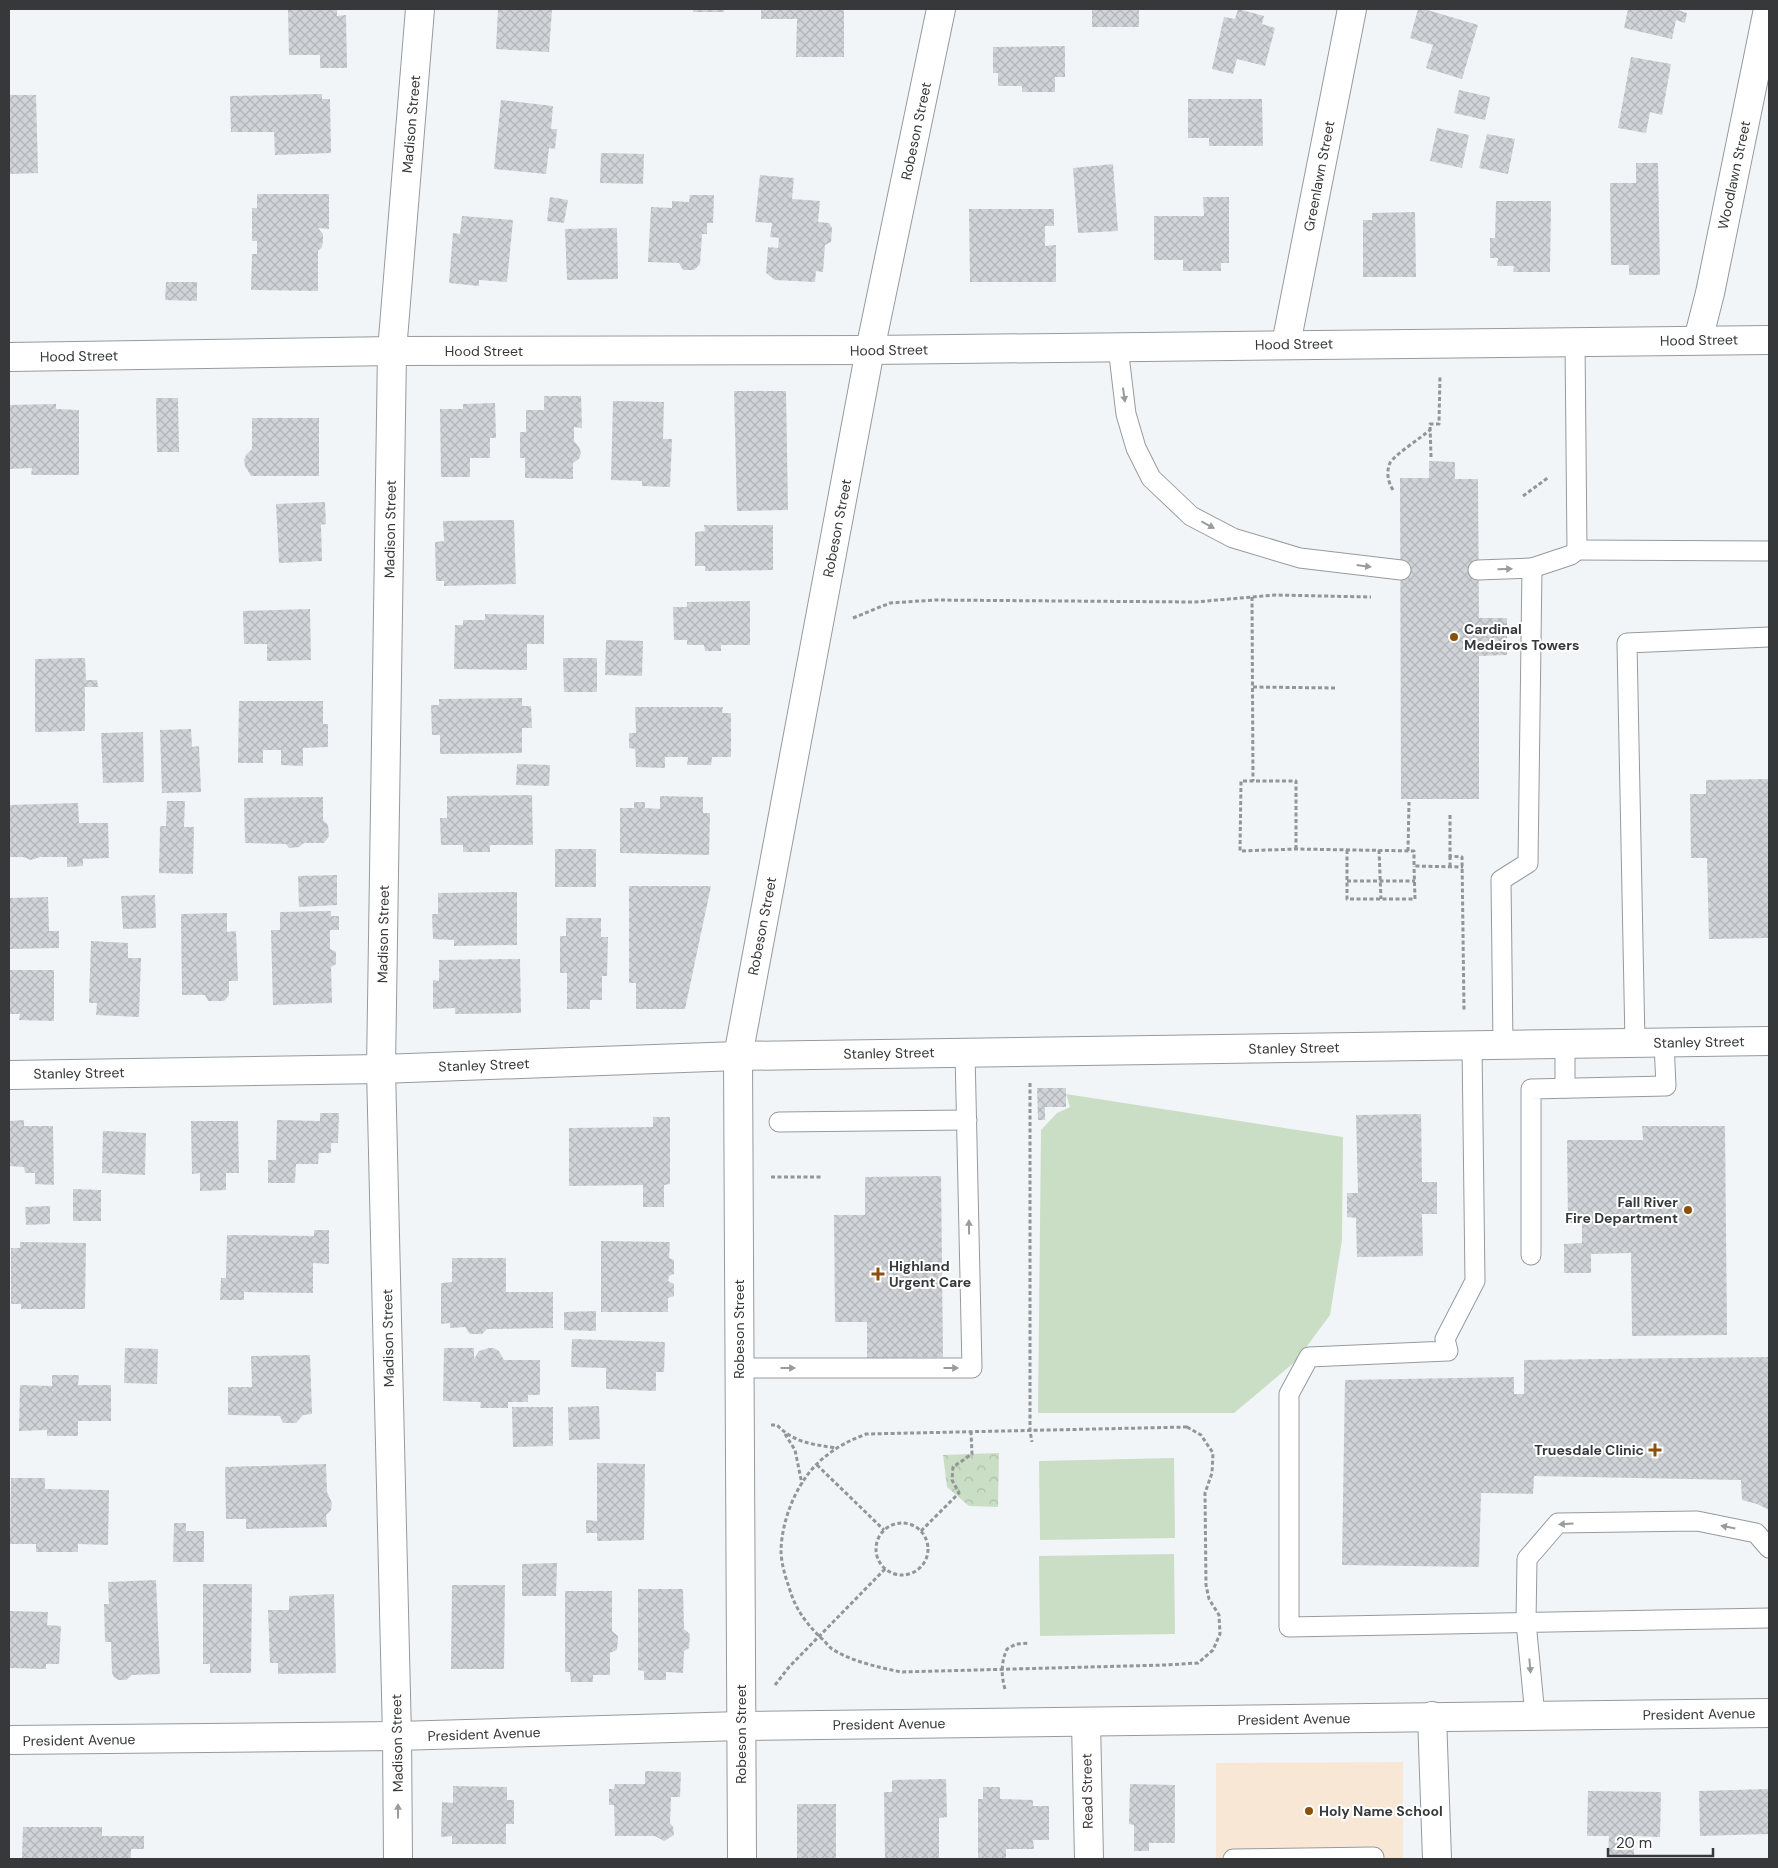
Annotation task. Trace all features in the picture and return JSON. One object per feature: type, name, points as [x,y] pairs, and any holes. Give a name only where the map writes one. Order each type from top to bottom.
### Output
[{"type":"street","name":"Madison Street","points":[[398,1859],[397,1736],[381,1068],[392,351],[420,9]]},
{"type":"street","name":"Robeson Street","points":[[742,1859],[738,1056],[870,350],[941,9]]},
{"type":"street","name":"Greenlawn Street","points":[[1286,344],[1352,9]]},
{"type":"street","name":"Woodlawn Street","points":[[1698,340],[1710,293],[1768,9]]},
{"type":"street","name":"Hood Street","points":[[9,357],[392,351],[870,350],[1769,340]]},
{"type":"street","name":"Stanley Street","points":[[9,1074],[381,1068],[738,1056],[1769,1041]]},
{"type":"street","name":"President Avenue","points":[[9,1740],[397,1736],[741,1726],[1769,1713]]},
{"type":"street","points":[[1432,1716],[1437,1859]]},
{"type":"street","name":"Read Street","points":[[1086,1722],[1088,1859]]},
{"type":"lane","points":[[1575,341],[1577,550]]},
{"type":"lane","points":[[1118,347],[1126,414],[1136,448],[1151,478],[1190,516],[1232,538],[1300,558],[1401,570]]},
{"type":"lane","points":[[1478,570],[1532,568],[1577,550],[1769,552]]},
{"type":"lane","points":[[1503,1045],[1501,880],[1528,864],[1532,568]]},
{"type":"lane","points":[[1635,1043],[1627,644],[1769,637]]},
{"type":"lane","points":[[1531,1255],[1531,1089],[1666,1086],[1664,1043]]},
{"type":"lane","points":[[1564,1044],[1565,1088]]},
{"type":"lane","points":[[1472,1045],[1475,1281],[1445,1339],[1448,1351],[1309,1357],[1289,1394],[1289,1627],[1769,1618]]},
{"type":"lane","points":[[740,1368],[972,1368],[965,1052]]},
{"type":"lane","points":[[779,1122],[967,1120]]},
{"type":"lane","points":[[1535,1716],[1526,1622],[1527,1559],[1558,1523],[1697,1521],[1756,1533],[1769,1548]]},
{"type":"lane","points":[[1233,1859],[1374,1857],[1374,1859]]},
{"type":"path","points":[[1431,457],[1430,424],[1439,424],[1440,369]]},
{"type":"path","points":[[1393,490],[1389,484],[1387,472],[1390,462],[1431,430]]},
{"type":"path","points":[[848,620],[890,603],[926,601],[1195,602],[1275,595],[1376,597]]},
{"type":"path","points":[[1252,597],[1253,781]]},
{"type":"path","points":[[1253,687],[1335,688]]},
{"type":"path","points":[[1296,849],[1296,782],[1241,781],[1240,851],[1296,849],[1414,851],[1415,899],[1347,900],[1347,850]]},
{"type":"path","points":[[1408,802],[1408,851]]},
{"type":"path","points":[[1450,815],[1450,867]]},
{"type":"path","points":[[1379,850],[1381,899]]},
{"type":"path","points":[[1450,856],[1462,857],[1463,867],[1464,1010]]},
{"type":"path","points":[[1414,866],[1463,867]]},
{"type":"path","points":[[1347,881],[1415,881]]},
{"type":"path","points":[[1030,1082],[1030,1431],[1032,1442]]},
{"type":"path","points":[[769,1177],[823,1177]]},
{"type":"path","points":[[763,1425],[776,1425],[785,1434],[795,1450],[802,1484]]},
{"type":"path","points":[[1187,1427],[1201,1435],[1213,1453],[1212,1473],[1205,1493],[1206,1585],[1218,1615],[1220,1634],[1213,1650],[1198,1663],[901,1672],[868,1665],[832,1648],[808,1625],[794,1604],[785,1574],[781,1551],[785,1523],[794,1498],[802,1484],[824,1456],[846,1442],[866,1434],[1030,1431],[1187,1427]]},
{"type":"path","points":[[920,1531],[959,1493],[952,1480],[953,1467],[972,1454],[971,1432]]},
{"type":"path","points":[[785,1434],[797,1441],[836,1448]]},
{"type":"path","points":[[817,1465],[884,1530]]},
{"type":"path","points":[[903,1523],[911,1524],[920,1531],[927,1542],[928,1550],[926,1559],[915,1572],[898,1575],[885,1569],[877,1558],[875,1550],[877,1541],[884,1530],[895,1524],[903,1523]]},
{"type":"path","points":[[775,1686],[789,1667],[885,1569]]},
{"type":"path","points":[[1006,1690],[1002,1679],[1002,1660],[1007,1649],[1016,1644],[1029,1643]]},
{"type":"shaded area","name":"Holy Name School","points":[[1403,1762],[1403,1859],[1216,1859],[1216,1763]]},
{"type":"green space","points":[[1066,1094],[1343,1137],[1342,1240],[1330,1315],[1296,1361],[1234,1413],[1038,1413],[1041,1130],[1057,1113],[1070,1107]]},
{"type":"green space","points":[[999,1453],[998,1507],[969,1506],[947,1487],[943,1455]]},
{"type":"green space","points":[[1174,1458],[1175,1538],[1040,1540],[1039,1461]]},
{"type":"green space","points":[[1174,1554],[1175,1634],[1040,1636],[1039,1556]]},
{"type":"building","points":[[288,9],[337,9],[337,16],[346,15],[347,68],[320,68],[320,55],[289,55]]},
{"type":"building","points":[[498,9],[552,9],[549,52],[496,49]]},
{"type":"building","points":[[693,9],[724,9],[724,12],[693,12]]},
{"type":"building","points":[[761,9],[844,9],[844,57],[796,57],[797,19],[761,19]]},
{"type":"building","points":[[1092,9],[1139,9],[1139,27],[1092,27]]},
{"type":"building","points":[[1238,9],[1264,16],[1262,24],[1275,28],[1265,66],[1237,59],[1233,74],[1212,69],[1224,17],[1235,19]]},
{"type":"building","points":[[1418,9],[1424,9],[1478,25],[1462,79],[1426,68],[1433,45],[1410,38]]},
{"type":"building","points":[[1628,9],[1675,9],[1687,13],[1685,23],[1676,20],[1672,39],[1624,28]]},
{"type":"building","points":[[1065,46],[1065,77],[1055,77],[1055,92],[1022,92],[1022,86],[998,86],[998,73],[993,73],[993,47]]},
{"type":"building","points":[[1631,57],[1671,64],[1662,115],[1650,112],[1646,133],[1618,128]]},
{"type":"building","points":[[1459,90],[1490,97],[1485,120],[1454,113]]},
{"type":"building","points":[[322,94],[322,99],[330,99],[331,153],[275,155],[274,132],[231,132],[230,96]]},
{"type":"building","points":[[9,95],[36,95],[38,173],[9,174]]},
{"type":"building","points":[[1188,99],[1262,99],[1263,146],[1209,146],[1209,138],[1188,138]]},
{"type":"building","points":[[501,100],[553,106],[551,129],[557,129],[555,149],[549,148],[546,174],[494,169]]},
{"type":"building","points":[[1437,128],[1469,135],[1462,168],[1430,161]]},
{"type":"building","points":[[1487,134],[1515,139],[1508,174],[1479,168]]},
{"type":"building","points":[[601,153],[644,154],[643,184],[600,183]]},
{"type":"building","points":[[1636,163],[1658,163],[1660,275],[1629,275],[1629,265],[1611,265],[1610,183],[1636,183]]},
{"type":"building","points":[[1113,164],[1118,231],[1078,233],[1073,168]]},
{"type":"building","points":[[760,175],[794,178],[792,199],[820,201],[818,222],[829,223],[832,228],[831,242],[825,245],[823,272],[816,271],[815,282],[775,280],[766,273],[768,247],[778,248],[779,238],[770,237],[772,223],[755,222]]},
{"type":"building","points":[[257,194],[329,194],[329,229],[318,228],[323,234],[323,240],[322,247],[318,251],[318,291],[251,290],[252,254],[257,254],[257,241],[252,241],[252,208],[257,208]]},
{"type":"building","points":[[690,195],[714,195],[713,223],[707,223],[707,234],[702,234],[700,264],[694,270],[683,270],[679,263],[648,262],[651,207],[672,208],[672,201],[689,202]]},
{"type":"building","points":[[550,197],[568,200],[564,223],[547,221]]},
{"type":"building","points":[[1203,197],[1229,197],[1229,263],[1221,263],[1221,271],[1183,271],[1183,260],[1154,260],[1154,216],[1204,216]]},
{"type":"building","points":[[1496,201],[1551,201],[1550,272],[1513,272],[1514,266],[1497,266],[1498,258],[1490,258],[1490,238],[1495,238]]},
{"type":"building","points":[[969,209],[1054,209],[1054,226],[1045,226],[1045,246],[1056,245],[1056,282],[970,282]]},
{"type":"building","points":[[1415,212],[1416,277],[1363,277],[1363,220],[1372,220],[1372,213]]},
{"type":"building","points":[[462,216],[513,220],[507,282],[479,280],[479,286],[449,283],[453,233],[460,234]]},
{"type":"building","points":[[617,228],[618,279],[567,280],[565,229]]},
{"type":"building","points":[[166,282],[197,282],[197,301],[165,300]]},
{"type":"building","points":[[734,391],[786,391],[788,510],[737,511]]},
{"type":"building","points":[[544,396],[581,396],[582,428],[574,427],[574,441],[581,453],[579,459],[573,463],[573,479],[525,478],[525,458],[520,458],[520,432],[526,432],[526,410],[544,410]]},
{"type":"building","points":[[156,398],[178,398],[179,452],[157,452]]},
{"type":"building","points":[[613,401],[664,402],[663,439],[672,439],[670,487],[642,486],[642,481],[611,480]]},
{"type":"building","points":[[495,403],[496,438],[490,438],[490,458],[470,458],[470,477],[441,477],[440,409],[463,409],[463,404]]},
{"type":"building","points":[[56,404],[56,409],[79,410],[79,475],[31,475],[32,468],[9,469],[9,405]]},
{"type":"building","points":[[252,418],[319,418],[319,476],[251,476],[244,460],[252,449]]},
{"type":"building","name":"Cardinal Medeiros Towers","points":[[1429,461],[1455,462],[1455,479],[1478,479],[1479,618],[1507,618],[1507,655],[1479,656],[1479,799],[1401,799],[1400,478],[1429,478]]},
{"type":"building","points":[[325,502],[326,524],[321,525],[322,561],[279,563],[276,504]]},
{"type":"building","points":[[514,520],[516,584],[444,586],[444,581],[436,581],[435,542],[444,541],[443,521]]},
{"type":"building","points":[[704,525],[773,525],[773,570],[705,571],[705,566],[695,566],[695,532],[705,531]]},
{"type":"building","points":[[750,601],[750,645],[721,645],[721,651],[705,651],[704,645],[687,645],[687,640],[674,640],[673,607],[687,607],[687,602]]},
{"type":"building","points":[[310,609],[311,660],[267,661],[267,644],[244,644],[243,611]]},
{"type":"building","points":[[485,614],[544,615],[544,644],[527,644],[527,670],[454,669],[455,625],[463,625],[463,620],[485,620]]},
{"type":"building","points":[[606,640],[643,641],[642,676],[605,675]]},
{"type":"building","points":[[85,658],[86,680],[97,680],[98,687],[85,687],[85,731],[35,732],[35,659]]},
{"type":"building","points":[[563,658],[597,658],[597,692],[564,692]]},
{"type":"building","points":[[522,698],[522,706],[531,706],[532,728],[522,728],[522,753],[440,754],[440,735],[432,735],[431,705],[439,705],[439,699]]},
{"type":"building","points":[[239,701],[323,701],[323,724],[328,724],[328,747],[303,748],[303,766],[281,765],[281,750],[263,750],[263,763],[238,763]]},
{"type":"building","points":[[635,707],[723,707],[722,713],[731,713],[731,757],[712,757],[711,765],[687,765],[688,757],[665,757],[665,768],[636,767],[635,749],[629,748],[629,733],[636,733]]},
{"type":"building","points":[[191,729],[192,747],[199,746],[201,792],[162,793],[160,730]]},
{"type":"building","points":[[143,732],[144,782],[103,783],[101,733]]},
{"type":"building","points":[[517,764],[550,765],[549,786],[516,785]]},
{"type":"building","points":[[1769,779],[1769,938],[1709,939],[1707,858],[1691,858],[1690,794],[1706,794],[1706,780]]},
{"type":"building","points":[[532,795],[533,845],[490,845],[490,852],[463,852],[463,845],[441,845],[440,818],[447,818],[447,796]]},
{"type":"building","points":[[660,796],[703,797],[703,813],[710,813],[709,855],[620,853],[620,808],[634,808],[634,802],[645,802],[645,808],[660,809]]},
{"type":"building","points":[[323,797],[323,820],[328,825],[329,836],[324,843],[304,843],[299,847],[289,848],[286,844],[245,843],[244,798]]},
{"type":"building","points":[[167,801],[185,801],[184,827],[194,827],[193,874],[159,873],[160,826],[166,826]]},
{"type":"building","points":[[78,803],[79,823],[108,823],[109,858],[83,859],[83,866],[67,867],[67,857],[40,857],[31,860],[23,857],[9,857],[9,805]]},
{"type":"building","points":[[555,849],[596,849],[596,887],[555,887]]},
{"type":"building","points":[[337,875],[337,905],[299,907],[298,876]]},
{"type":"building","points":[[629,886],[711,886],[685,1009],[636,1009],[636,983],[629,983]]},
{"type":"building","points":[[517,892],[517,945],[454,946],[454,940],[433,939],[432,914],[438,914],[438,893]]},
{"type":"building","points":[[155,895],[156,928],[123,929],[121,896]]},
{"type":"building","points":[[48,897],[49,931],[59,931],[59,948],[9,949],[9,898]]},
{"type":"building","points":[[331,911],[331,916],[339,916],[339,930],[330,930],[330,949],[336,952],[336,964],[331,967],[332,1003],[273,1005],[271,930],[280,930],[280,912]]},
{"type":"building","points":[[227,913],[227,932],[236,931],[238,981],[229,981],[229,995],[224,1001],[208,1001],[205,995],[182,995],[181,914]]},
{"type":"building","points":[[566,918],[601,918],[601,937],[608,937],[607,976],[602,976],[602,1000],[590,1000],[590,1009],[567,1009],[567,973],[560,973],[560,936],[566,936]]},
{"type":"building","points":[[91,941],[128,943],[128,958],[141,958],[139,1017],[96,1015],[97,1003],[89,1003]]},
{"type":"building","points":[[520,959],[521,1013],[455,1014],[455,1008],[433,1009],[433,980],[439,981],[439,960]]},
{"type":"building","points":[[9,970],[54,970],[54,1021],[19,1020],[20,1014],[9,1014]]},
{"type":"building","points":[[1037,1088],[1066,1088],[1066,1107],[1045,1107],[1045,1120],[1038,1120]]},
{"type":"building","points":[[320,1113],[339,1113],[338,1143],[331,1143],[331,1153],[319,1153],[318,1164],[296,1164],[295,1183],[268,1183],[268,1160],[276,1160],[277,1120],[320,1121]]},
{"type":"building","points":[[1421,1114],[1422,1182],[1437,1182],[1437,1214],[1422,1214],[1423,1256],[1357,1257],[1356,1218],[1347,1217],[1347,1193],[1358,1193],[1356,1115]]},
{"type":"building","points":[[653,1117],[670,1117],[670,1184],[664,1185],[664,1207],[643,1207],[643,1185],[569,1186],[569,1128],[653,1127]]},
{"type":"building","points":[[24,1120],[24,1126],[53,1126],[54,1185],[35,1184],[35,1173],[25,1173],[24,1167],[9,1166],[9,1121]]},
{"type":"building","points":[[191,1121],[238,1121],[239,1173],[226,1173],[226,1190],[200,1191],[200,1173],[192,1174]]},
{"type":"building","points":[[1642,1126],[1725,1126],[1727,1335],[1632,1336],[1631,1253],[1591,1254],[1591,1273],[1564,1273],[1564,1244],[1582,1243],[1582,1223],[1568,1223],[1567,1140],[1643,1140]]},
{"type":"building","points":[[103,1131],[146,1133],[145,1175],[102,1173]]},
{"type":"building","points":[[941,1176],[943,1357],[867,1358],[867,1322],[835,1322],[834,1215],[865,1215],[865,1177]]},
{"type":"building","points":[[73,1189],[101,1190],[101,1221],[73,1221]]},
{"type":"building","points":[[50,1206],[50,1224],[26,1225],[25,1207]]},
{"type":"building","points":[[314,1230],[329,1230],[329,1264],[313,1263],[313,1293],[244,1292],[244,1300],[220,1300],[221,1278],[226,1278],[227,1235],[314,1236]]},
{"type":"building","points":[[601,1241],[670,1242],[669,1258],[674,1260],[674,1274],[669,1276],[668,1281],[674,1284],[674,1296],[668,1298],[668,1312],[601,1312]]},
{"type":"building","points":[[20,1242],[86,1243],[85,1309],[21,1309],[21,1304],[11,1304],[11,1248],[20,1248]]},
{"type":"building","points":[[452,1258],[506,1258],[506,1292],[553,1292],[553,1328],[487,1329],[482,1334],[470,1334],[465,1327],[450,1328],[450,1323],[441,1324],[441,1283],[452,1282]]},
{"type":"building","points":[[596,1311],[596,1331],[564,1330],[564,1312]]},
{"type":"building","points":[[572,1339],[665,1342],[664,1372],[656,1372],[656,1391],[606,1389],[606,1368],[571,1367]]},
{"type":"building","points":[[125,1348],[158,1349],[157,1384],[124,1383]]},
{"type":"building","points":[[444,1348],[474,1348],[474,1359],[479,1351],[494,1348],[499,1351],[504,1360],[540,1360],[540,1395],[528,1395],[528,1402],[508,1402],[508,1408],[480,1408],[481,1402],[443,1401]]},
{"type":"building","points":[[310,1355],[312,1414],[303,1415],[296,1423],[283,1423],[280,1416],[228,1415],[228,1387],[252,1387],[251,1356]]},
{"type":"building","points":[[1769,1357],[1769,1510],[1742,1500],[1741,1480],[1534,1476],[1533,1494],[1481,1493],[1479,1567],[1342,1565],[1345,1380],[1514,1377],[1514,1394],[1524,1394],[1524,1360]]},
{"type":"building","points":[[52,1375],[79,1375],[78,1385],[111,1385],[111,1421],[78,1421],[78,1436],[47,1436],[47,1430],[19,1431],[20,1385],[52,1386]]},
{"type":"building","points":[[599,1406],[600,1439],[569,1440],[568,1407]]},
{"type":"building","points":[[512,1407],[553,1407],[553,1446],[513,1447]]},
{"type":"building","points":[[597,1463],[645,1464],[644,1540],[597,1541],[597,1533],[586,1533],[586,1520],[597,1521]]},
{"type":"building","points":[[326,1464],[327,1492],[332,1503],[331,1510],[326,1515],[327,1527],[246,1529],[246,1519],[226,1519],[225,1467]]},
{"type":"building","points":[[11,1478],[45,1478],[45,1489],[109,1490],[108,1545],[78,1544],[78,1552],[36,1552],[36,1544],[10,1544]]},
{"type":"building","points":[[174,1523],[186,1523],[186,1531],[204,1531],[204,1562],[173,1562]]},
{"type":"building","points":[[557,1563],[556,1596],[522,1596],[522,1564]]},
{"type":"building","points":[[156,1580],[160,1674],[132,1675],[126,1680],[118,1680],[112,1673],[111,1642],[105,1642],[104,1604],[109,1604],[108,1582]]},
{"type":"building","points":[[203,1584],[252,1584],[251,1673],[210,1673],[210,1664],[203,1664]]},
{"type":"building","points":[[452,1585],[505,1585],[504,1669],[451,1669]]},
{"type":"building","points":[[638,1589],[683,1589],[684,1629],[690,1634],[689,1648],[684,1651],[683,1673],[666,1672],[666,1680],[644,1680],[644,1671],[638,1670]]},
{"type":"building","points":[[565,1591],[612,1591],[612,1631],[618,1636],[617,1650],[610,1653],[610,1675],[593,1675],[593,1682],[571,1682],[570,1672],[565,1672]]},
{"type":"building","points":[[334,1594],[336,1673],[278,1674],[278,1663],[270,1663],[268,1610],[289,1610],[289,1596]]},
{"type":"building","points":[[10,1611],[48,1612],[47,1625],[61,1626],[59,1664],[46,1664],[46,1669],[9,1668]]},
{"type":"building","points":[[645,1771],[681,1772],[680,1797],[671,1797],[670,1823],[673,1827],[674,1835],[664,1841],[655,1836],[615,1836],[614,1805],[609,1805],[609,1789],[614,1789],[615,1784],[645,1784]]},
{"type":"building","points":[[946,1779],[947,1817],[939,1818],[939,1859],[885,1859],[884,1792],[892,1792],[892,1780]]},
{"type":"building","points":[[1130,1784],[1175,1785],[1175,1843],[1149,1843],[1149,1851],[1134,1851],[1134,1825],[1129,1824]]},
{"type":"building","points":[[453,1786],[507,1787],[507,1800],[514,1800],[514,1824],[506,1824],[506,1844],[452,1844],[452,1836],[441,1837],[442,1802],[453,1803]]},
{"type":"building","points":[[983,1787],[1000,1787],[1000,1799],[1033,1800],[1033,1806],[1049,1806],[1049,1840],[1033,1840],[1034,1849],[1006,1849],[1006,1859],[978,1859],[978,1799],[983,1799]]},
{"type":"building","points":[[1769,1789],[1769,1834],[1700,1836],[1699,1791]]},
{"type":"building","points":[[1588,1791],[1661,1792],[1660,1837],[1634,1836],[1634,1856],[1608,1855],[1609,1836],[1587,1836]]},
{"type":"building","points":[[797,1804],[836,1804],[836,1859],[797,1859]]},
{"type":"building","points":[[23,1827],[102,1827],[102,1836],[144,1836],[144,1849],[131,1849],[131,1859],[22,1859]]},
{"type":"place","name":"Cardinal Medeiros Towers","points":[[1454,637]]},
{"type":"place","name":"Fall River Fire Department","points":[[1688,1210]]},
{"type":"place","name":"Highland Urgent Care","points":[[878,1274]]},
{"type":"place","name":"Truesdale Clinic","points":[[1655,1450]]},
{"type":"place","name":"Holy Name School","points":[[1309,1811]]}]
